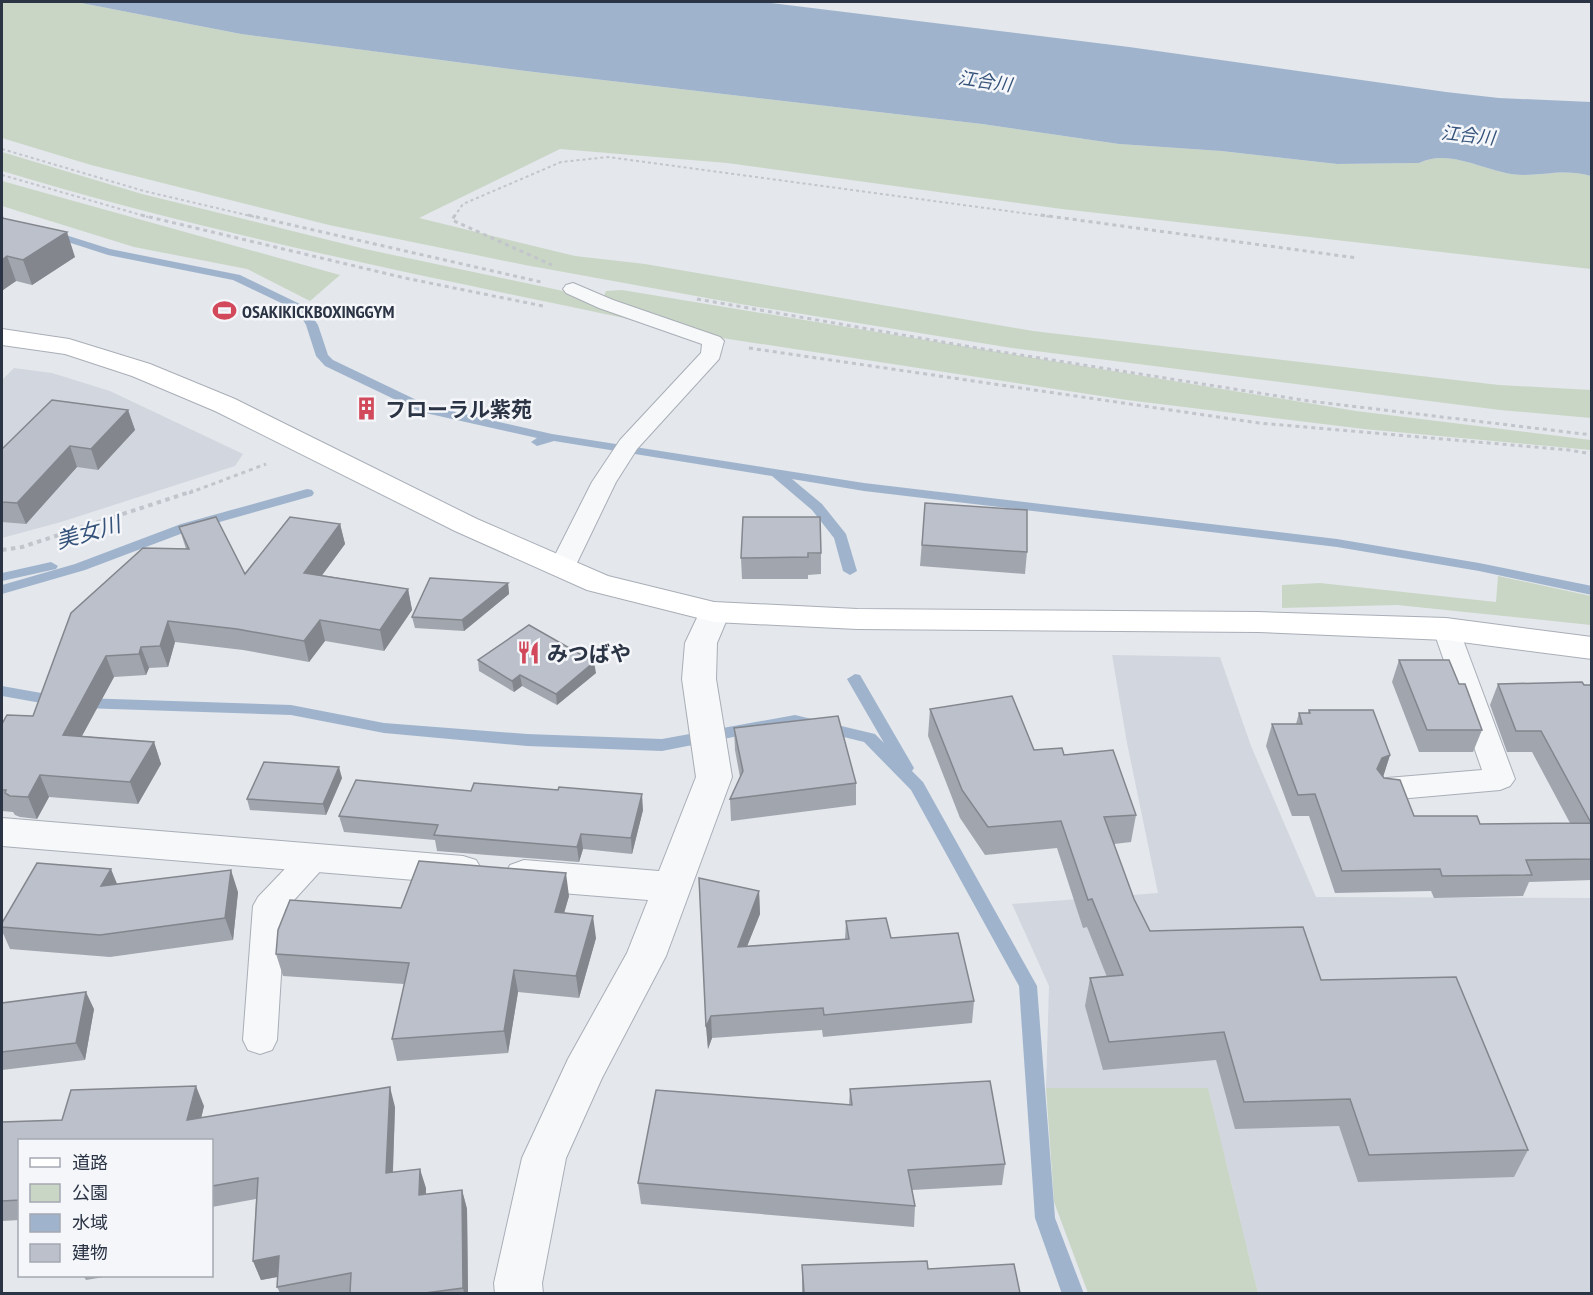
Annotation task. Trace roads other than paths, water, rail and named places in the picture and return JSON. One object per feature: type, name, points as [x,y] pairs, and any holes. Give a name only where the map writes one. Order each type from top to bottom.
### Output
[{"type":"street","points":[[2,337],[69,347],[141,370],[225,405],[466,525],[598,583],[714,612],[857,619],[1257,622],[1446,629],[1592,648]]},
{"type":"street","points":[[519,1293],[519,1283],[544,1158],[583,1072],[646,956],[714,777],[699,679],[701,643],[714,612]]},
{"type":"street","points":[[2,832],[673,888]]},
{"type":"lane","points":[[562,567],[604,482],[628,445],[711,354],[713,341],[606,304],[573,289]]},
{"type":"lane","points":[[1387,789],[1500,779],[1446,629]]},
{"type":"lane","points":[[260,1040],[269,906],[314,858]]},
{"type":"water","name":"江合川","points":[[76,2],[763,2],[1129,47],[1446,92],[1499,98],[1591,102],[1591,176],[1565,173],[1510,174],[1444,158],[1419,163],[1337,164],[1221,151],[1119,144],[982,124],[534,72],[241,34]]},
{"type":"waterway","points":[[50,233],[108,252],[236,277],[302,309],[312,325],[322,356],[329,363],[425,409],[550,437]]},
{"type":"waterway","points":[[537,442],[553,437],[864,487],[1337,543],[1479,567],[1592,591]]},
{"type":"waterway","points":[[777,474],[817,507],[841,537],[850,571]]},
{"type":"waterway","name":"美女川","points":[[2,590],[80,567],[186,527],[307,493]]},
{"type":"waterway","name":"美女川","points":[[2,577],[51,566]]},
{"type":"waterway","points":[[855,679],[906,768]]},
{"type":"waterway","points":[[2,691],[58,701]]},
{"type":"waterway","points":[[82,703],[291,710],[384,728],[527,740],[662,745],[795,720],[869,738],[917,786],[1028,986],[1045,1218],[1073,1294]]},
{"type":"place","name":"OSAKIKICKBOXINGGYM","points":[[224,311]]},
{"type":"place","name":"フローラル紫苑","points":[[367,409]]},
{"type":"place","name":"みつばや","points":[[529,653]]}]
